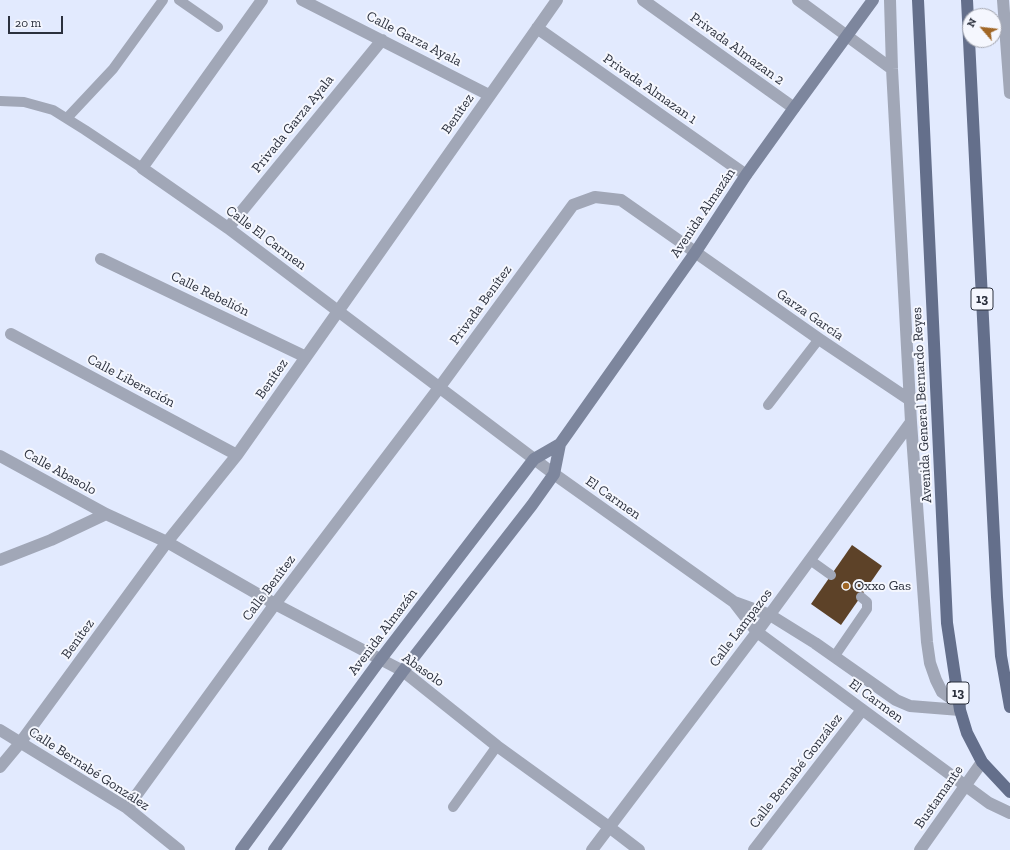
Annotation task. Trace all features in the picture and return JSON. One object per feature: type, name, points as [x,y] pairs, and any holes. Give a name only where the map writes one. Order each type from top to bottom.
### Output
[{"type":"main road","name":"Avenida Almazán","points":[[241,850],[380,660],[534,460],[560,444],[695,253],[746,175],[873,0]]},
{"type":"main road","name":"Avenida General Bernardo Reyes","points":[[918,0],[948,623],[960,707],[967,733],[982,762],[1010,792]]},
{"type":"main road","name":"13","points":[[968,0],[997,597],[1001,656],[1010,707]]},
{"type":"main road","name":"Avenida Almazán","points":[[274,850],[403,671],[532,505],[554,474],[560,444]]},
{"type":"street","points":[[142,168],[262,0]]},
{"type":"street","name":"Calle Garza Ayala","points":[[302,0],[489,95]]},
{"type":"street","name":"Benítez","points":[[0,767],[20,743],[167,542],[236,455],[557,0]]},
{"type":"street","name":"Privada Almazan 2","points":[[643,0],[794,108]]},
{"type":"street","points":[[798,0],[892,69]]},
{"type":"street","points":[[890,0],[892,69],[911,422],[930,663],[942,692],[960,707]]},
{"type":"street","points":[[891,31],[894,11],[899,0]]},
{"type":"street","points":[[1003,0],[1010,93]]},
{"type":"street","name":"Privada Almazan 1","points":[[537,28],[746,175]]},
{"type":"street","name":"Privada Garza Ayala","points":[[228,228],[382,40]]},
{"type":"street","name":"Calle El Carmen","points":[[142,168],[228,228],[534,460]]},
{"type":"street","name":"Privada Benítez","points":[[439,388],[573,205],[595,197],[621,200],[695,253]]},
{"type":"street","name":"Garza García","points":[[695,253],[819,340],[910,400]]},
{"type":"street","name":"Calle Rebelión","points":[[101,259],[306,357]]},
{"type":"street","name":"Calle Liberación","points":[[11,334],[236,455]]},
{"type":"street","name":"Calle Benítez","points":[[127,808],[274,604],[439,388]]},
{"type":"street","name":"Calle Lampazos","points":[[592,850],[770,615],[911,422]]},
{"type":"street","name":"Calle Abasolo","points":[[0,456],[106,514]]},
{"type":"street","name":"El Carmen","points":[[534,460],[734,602],[770,615],[896,700],[910,706],[960,707]]},
{"type":"street","points":[[0,560],[51,540],[106,514]]},
{"type":"street","name":"Abasolo","points":[[106,514],[167,542],[274,604],[403,671],[497,746],[609,826],[639,850]]},
{"type":"street","name":"El Carmen","points":[[734,602],[757,632],[989,803],[1010,813]]},
{"type":"street","name":"Calle Bernabé González","points":[[754,850],[862,710]]},
{"type":"street","name":"Calle Bernabé González","points":[[0,730],[127,808],[179,850]]},
{"type":"street","name":"Bustamante","points":[[920,850],[982,762]]},
{"type":"lane","points":[[67,118],[113,69],[163,0]]},
{"type":"lane","points":[[179,0],[218,27]]},
{"type":"lane","points":[[0,101],[24,102],[53,110],[142,168]]},
{"type":"lane","points":[[768,405],[819,340]]},
{"type":"lane","points":[[810,560],[831,575]]},
{"type":"lane","points":[[834,657],[868,609],[867,602],[861,597]]},
{"type":"lane","points":[[453,807],[497,746]]},
{"type":"building","name":"Oxxo Gas","points":[[852,545],[882,566],[841,625],[811,604]]},
{"type":"place","name":"Oxxo Gas","points":[[846,586]]}]
